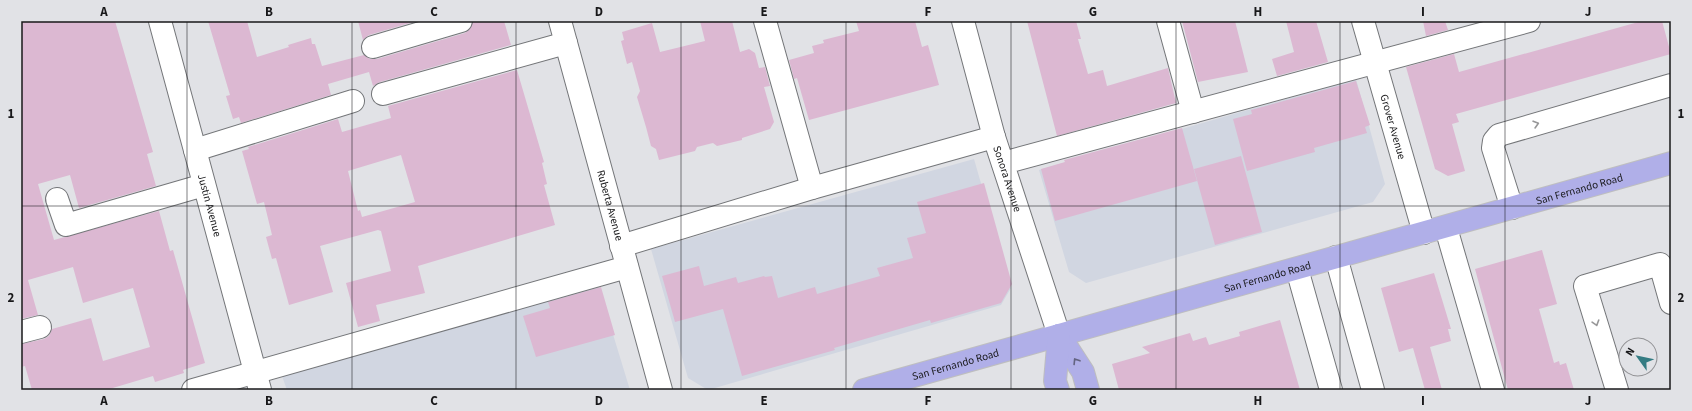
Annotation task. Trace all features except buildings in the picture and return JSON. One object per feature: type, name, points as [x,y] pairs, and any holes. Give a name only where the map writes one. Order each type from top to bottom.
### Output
[{"type":"main road","name":"San Fernando Road","points":[[864,390],[1336,257],[1446,228],[1671,163]]},
{"type":"main road","name":"Sonora Avenue","points":[[1058,390],[1055,381],[1059,335]]},
{"type":"main road","name":"Sonora Avenue","points":[[1059,335],[1082,372],[1088,390]]},
{"type":"street","name":"Justin Avenue","points":[[160,21],[258,381]]},
{"type":"street","points":[[373,47],[461,21]]},
{"type":"street","name":"Ruberta Avenue","points":[[560,21],[661,390]]},
{"type":"street","points":[[766,21],[812,188]]},
{"type":"street","name":"Sonora Avenue","points":[[963,21],[994,137],[1059,335]]},
{"type":"street","points":[[1168,21],[1193,112]]},
{"type":"street","name":"Grover Avenue","points":[[1363,21],[1374,64],[1424,233]]},
{"type":"street","points":[[1003,163],[1529,21]]},
{"type":"street","points":[[383,94],[566,43]]},
{"type":"street","points":[[1512,208],[1493,148],[1494,141],[1499,135],[1671,85]]},
{"type":"street","points":[[195,150],[353,101]]},
{"type":"street","points":[[194,390],[258,381],[624,257],[812,188],[994,137]]},
{"type":"street","points":[[57,199],[66,225],[204,185]]},
{"type":"street","points":[[1446,228],[1493,390]]},
{"type":"street","points":[[1336,257],[1373,390]]},
{"type":"street","points":[[1616,390],[1585,286],[1660,264],[1671,303]]},
{"type":"street","points":[[1296,269],[1331,390]]},
{"type":"shaded area","points":[[1356,79],[1385,184],[1373,202],[1086,283],[1069,272],[1039,170]]},
{"type":"shaded area","points":[[974,159],[1011,288],[1001,305],[708,390],[688,378],[651,249]]},
{"type":"shaded area","points":[[597,282],[630,390],[287,390],[282,376]]}]
